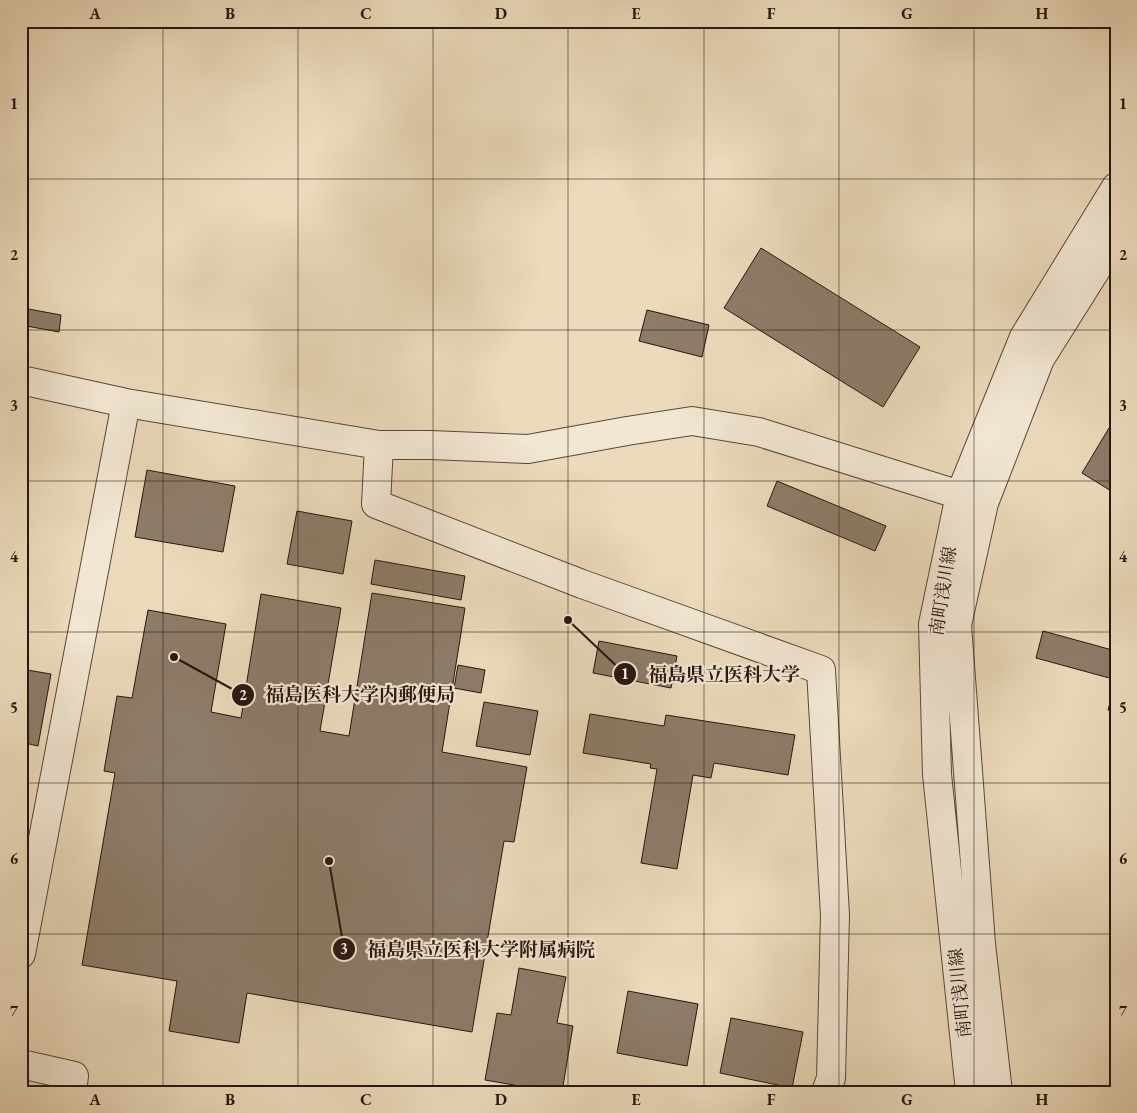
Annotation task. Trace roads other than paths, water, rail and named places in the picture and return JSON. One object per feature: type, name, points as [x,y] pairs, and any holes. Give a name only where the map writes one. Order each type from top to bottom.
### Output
[{"type":"street","name":"南町浅川線","points":[[970,1092],[937,774],[933,624],[1024,337],[1116,187]]},
{"type":"street","name":"南町浅川線","points":[[998,1092],[981,944],[957,625],[972,499],[1040,359],[1116,238]]},
{"type":"street","points":[[21,380],[126,403],[379,445],[430,445],[528,450],[627,430],[692,421],[760,432],[972,499]]},
{"type":"street","points":[[21,954],[126,403]]},
{"type":"street","points":[[379,445],[376,504],[582,584],[821,670],[835,915],[831,1078],[826,1092]]},
{"type":"street","points":[[21,1064],[74,1076],[72,1092]]},
{"type":"place","name":"福島県立医科大学","points":[[568,620]]},
{"type":"place","name":"福島医科大学内郵便局","points":[[174,657]]},
{"type":"place","name":"福島県立医科大学附属病院","points":[[329,861]]}]
